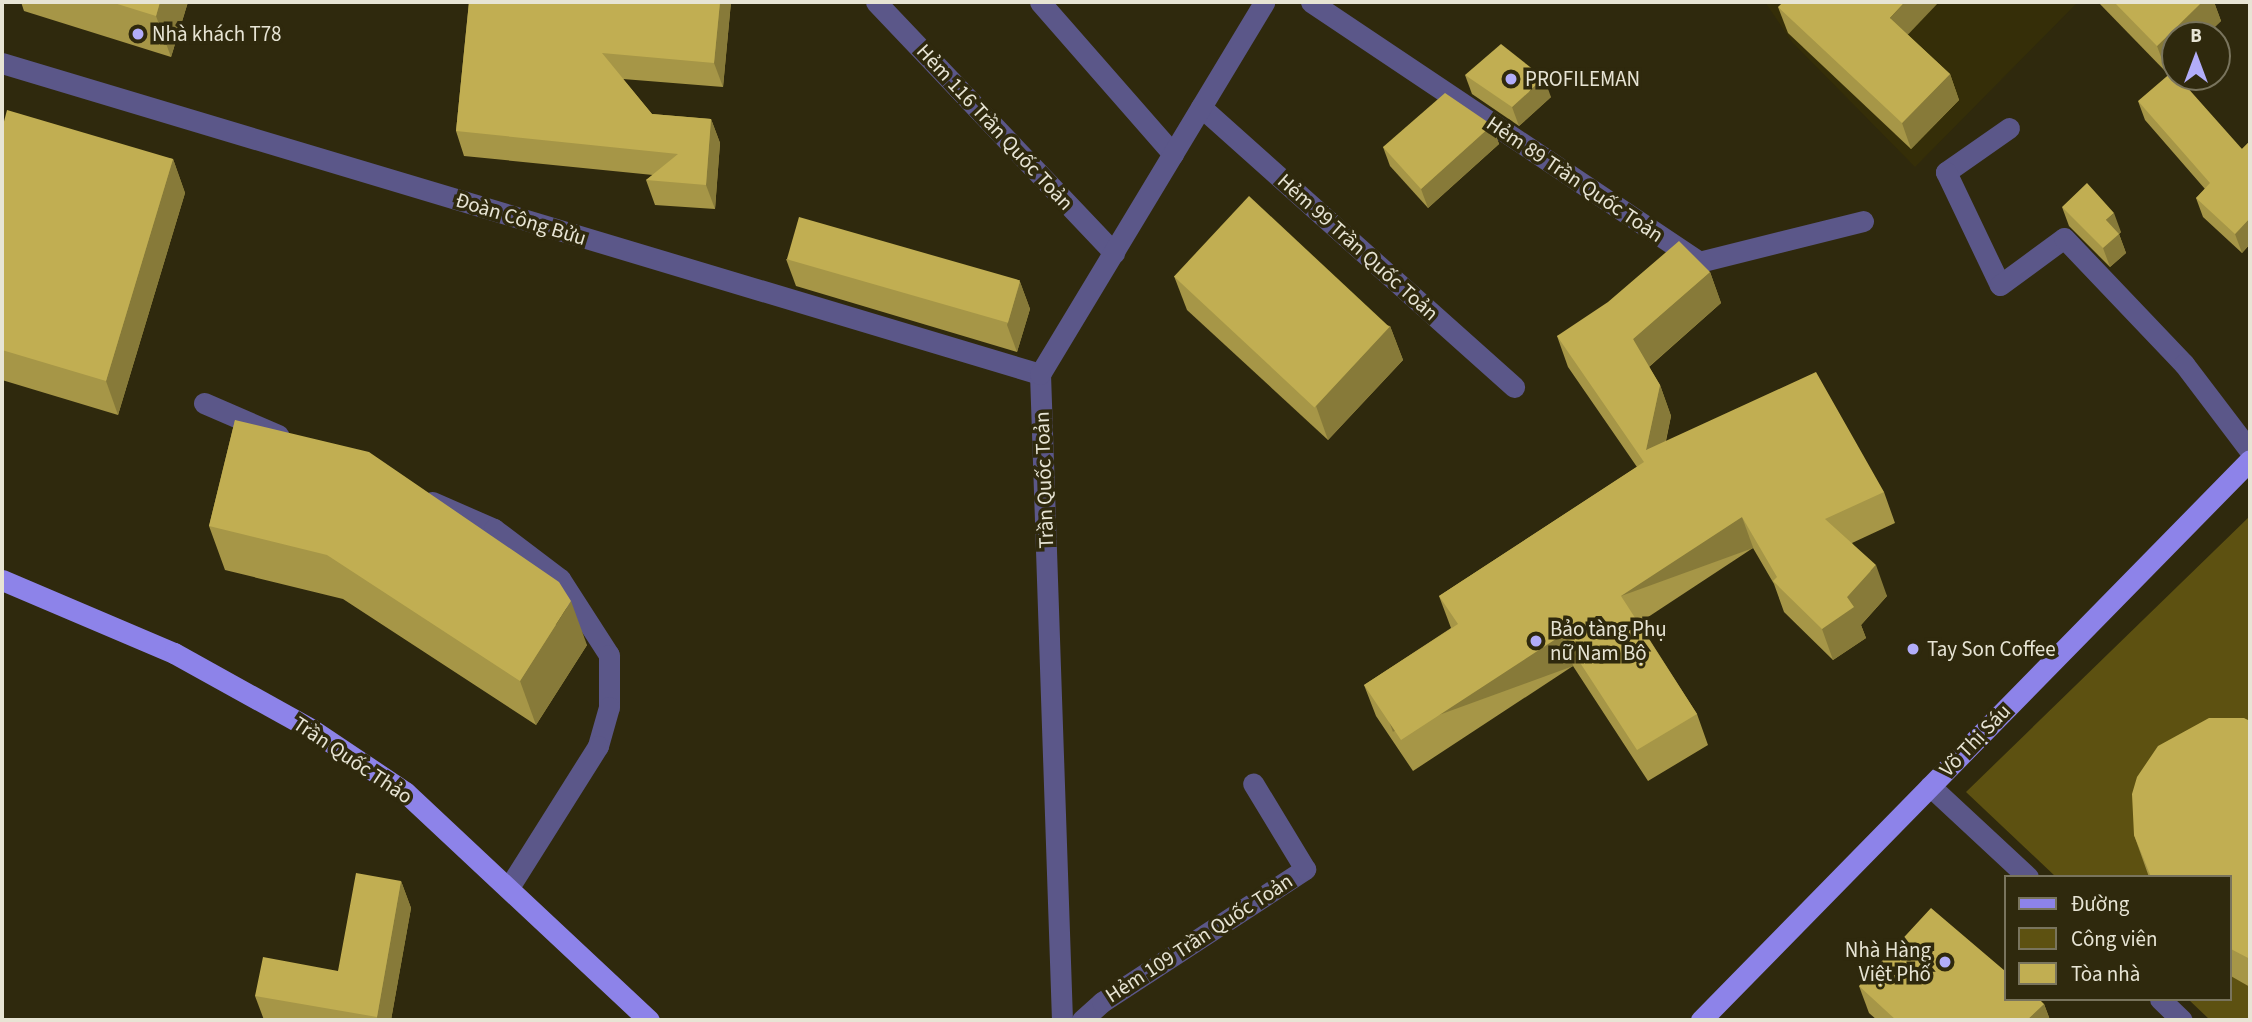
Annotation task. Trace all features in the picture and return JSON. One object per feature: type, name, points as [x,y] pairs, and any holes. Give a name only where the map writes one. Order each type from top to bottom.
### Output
[{"type":"main road","name":"Võ Thị Sáu","points":[[1700,1020],[2250,460]]},
{"type":"main road","name":"Trần Quốc Thảo","points":[[2,580],[174,653],[311,729],[405,792],[510,886],[649,1020]]},
{"type":"street","name":"Hẻm 116 Trần Quốc Toản","points":[[876,2],[1114,253]]},
{"type":"street","points":[[1040,2],[1173,154]]},
{"type":"street","points":[[1040,374],[1264,2]]},
{"type":"street","name":"Hẻm 89 Trần Quốc Toản","points":[[1311,2],[1699,262],[1863,221]]},
{"type":"street","name":"Đoàn Công Bửu","points":[[2,63],[1040,374]]},
{"type":"street","name":"Hẻm 99 Trần Quốc Toản","points":[[1201,107],[1514,387]]},
{"type":"street","points":[[2009,128],[1946,172],[2000,285],[2064,238],[2184,364],[2250,451]]},
{"type":"street","name":"Trần Quốc Toản","points":[[1040,374],[1062,1020]]},
{"type":"street","points":[[204,403],[292,442]]},
{"type":"street","points":[[406,491],[494,529],[561,579],[609,655],[609,707],[598,746],[510,886]]},
{"type":"street","name":"Hẻm 109 Trần Quốc Toản","points":[[1082,1020],[1102,1002],[1305,869],[1253,783]]},
{"type":"street","points":[[1930,786],[2026,875]]},
{"type":"street","points":[[2162,1001],[2182,1020]]},
{"type":"shaded area","points":[[1765,2],[2078,2],[1915,167],[1792,42]]},
{"type":"green space","points":[[2250,516],[2250,1020],[2210,1020],[2190,1001],[2231,1001],[2231,875],[2054,875],[1966,792]]},
{"type":"building","points":[[111,2],[160,2],[156,16]]},
{"type":"building","points":[[469,2],[720,2],[714,63],[602,53],[652,114],[711,119],[706,185],[646,180],[678,154],[456,131]]},
{"type":"building","points":[[1783,2],[1905,2],[1890,18],[1950,74],[1902,123],[1778,7]]},
{"type":"building","points":[[2114,2],[2202,2],[2183,21],[2161,21],[2161,42],[2157,46]]},
{"type":"building","points":[[1501,44],[1544,78],[1512,107],[1465,75]]},
{"type":"building","points":[[2161,81],[2161,91],[2190,91],[2242,149],[2250,141],[2250,218],[2235,234],[2196,198],[2210,183],[2138,101]]},
{"type":"building","points":[[1445,93],[1492,125],[1421,189],[1383,147]]},
{"type":"building","points":[[7,110],[173,159],[106,381],[2,350],[2,129]]},
{"type":"building","points":[[2087,183],[2114,213],[2106,220],[2119,234],[2103,248],[2062,207]]},
{"type":"building","points":[[1249,196],[1389,327],[1314,407],[1174,276]]},
{"type":"building","points":[[799,217],[1020,280],[1008,323],[787,259]]},
{"type":"building","points":[[1679,241],[1710,272],[1633,339],[1660,385],[1646,450],[1816,372],[1884,492],[1825,519],[1876,565],[1847,597],[1854,607],[1822,629],[1773,581],[1777,577],[1742,517],[1621,596],[1697,714],[1637,750],[1562,635],[1401,740],[1364,685],[1458,624],[1439,596],[1644,462],[1557,336],[1608,302]]},
{"type":"building","points":[[235,420],[369,452],[559,582],[571,601],[520,681],[327,555],[209,526]]},
{"type":"building","points":[[2209,718],[2244,718],[2250,721],[2250,959],[2231,949],[2231,875],[2150,875],[2134,835],[2132,794],[2137,777],[2158,746]]},
{"type":"building","points":[[356,873],[401,881],[377,1017],[255,996],[263,957],[338,971]]},
{"type":"building","name":"Nhà Hàng Việt Phố","points":[[1931,908],[2004,970],[2004,1001],[2041,1001],[2044,1004],[2027,1020],[1896,1020],[1859,986]]},
{"type":"place","name":"Nhà khách T78","points":[[138,34]]},
{"type":"place","name":"PROFILEMAN","points":[[1511,79]]},
{"type":"place","name":"Bảo tàng Phụ nữ Nam Bộ","points":[[1536,641]]},
{"type":"place","name":"Tay Son Coffee","points":[[1913,649]]},
{"type":"place","name":"Nhà Hàng Việt Phố","points":[[1945,962]]}]
